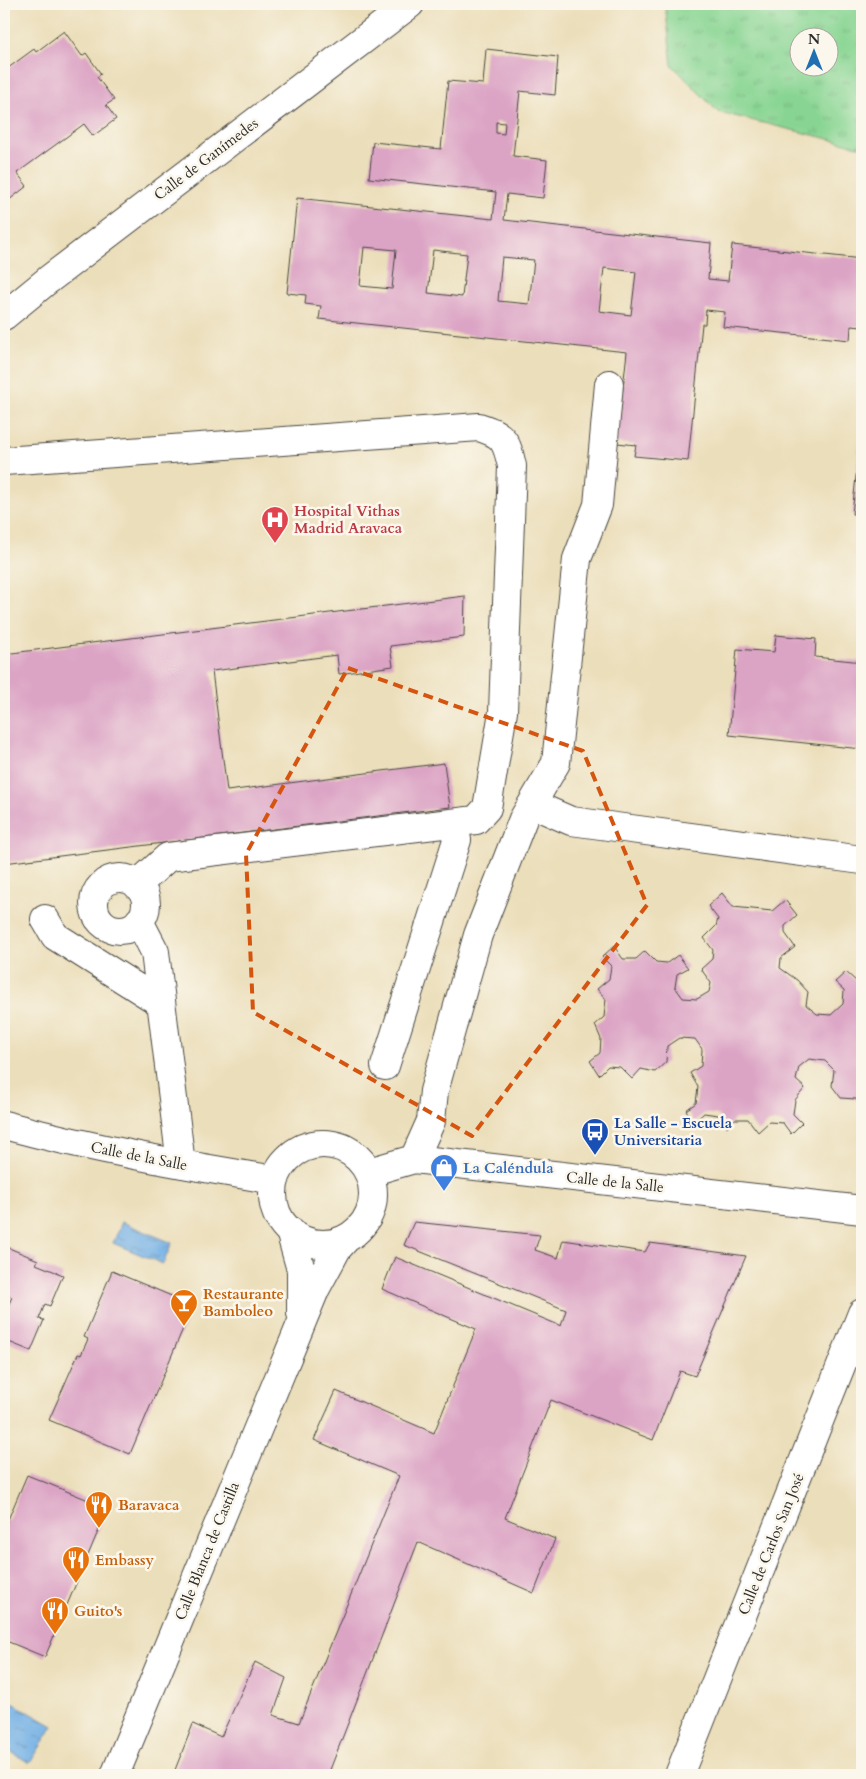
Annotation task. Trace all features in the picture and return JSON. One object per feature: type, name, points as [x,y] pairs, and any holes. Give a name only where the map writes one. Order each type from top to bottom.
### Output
[{"type":"street","name":"Calle de Ganímedes","points":[[4,316],[48,280],[410,4]]},
{"type":"street","points":[[414,1159],[431,1121],[434,1091],[478,935],[524,819],[556,763],[577,559],[598,505],[610,384]]},
{"type":"street","points":[[4,462],[479,427],[496,433],[508,446],[512,466],[503,712],[487,808],[476,820],[168,857],[137,884]]},
{"type":"street","points":[[532,804],[571,821],[862,860]]},
{"type":"street","points":[[385,1066],[456,840],[453,823]]},
{"type":"street","points":[[118,878],[137,884],[146,902],[144,912],[139,921],[132,927],[122,930],[112,929],[103,924],[97,916],[94,906],[98,892],[108,881],[118,878]]},
{"type":"street","points":[[45,919],[54,936],[161,1003]]},
{"type":"street","points":[[139,921],[154,952],[181,1164]]},
{"type":"street","name":"Calle de la Salle","points":[[4,1125],[84,1145],[275,1180]]},
{"type":"street","points":[[319,1143],[334,1145],[348,1150],[360,1160],[369,1172],[373,1187],[373,1202],[368,1217],[358,1230],[346,1239],[332,1243],[316,1243],[302,1239],[290,1231],[281,1220],[275,1208],[273,1194],[275,1180],[281,1166],[292,1154],[304,1147],[319,1143]]},
{"type":"street","name":"Calle de la Salle","points":[[369,1172],[414,1159],[862,1210]]},
{"type":"street","name":"Calle Blanca de Castilla","points":[[290,1231],[301,1270],[302,1303],[300,1326]]},
{"type":"street","name":"Calle Blanca de Castilla","points":[[115,1775],[315,1290],[337,1249],[346,1239]]},
{"type":"street","name":"Calle de Carlos San José","points":[[680,1775],[862,1312]]},
{"type":"highlighted area","points":[[348,668],[583,751],[647,905],[472,1136],[253,1012],[246,854]]},
{"type":"green space","points":[[665,4],[862,4],[862,147],[718,112],[672,65]]},
{"type":"water","points":[[122,1222],[172,1243],[163,1264],[113,1243]]},
{"type":"water","points":[[4,1698],[53,1726],[30,1763],[4,1748]]},
{"type":"building","points":[[64,31],[82,56],[86,53],[101,74],[97,77],[114,100],[106,105],[116,119],[93,136],[84,124],[17,173],[27,186],[4,204],[4,71],[34,49],[36,52]]},
{"type":"building","points":[[486,49],[558,57],[555,95],[520,91],[513,156],[547,160],[543,198],[507,194],[504,220],[711,243],[708,279],[728,281],[732,245],[862,259],[862,327],[851,326],[850,340],[723,327],[725,312],[706,310],[705,324],[702,324],[688,461],[634,456],[636,445],[617,443],[627,352],[319,319],[321,306],[305,304],[306,295],[287,293],[297,198],[493,219],[496,192],[369,178],[373,142],[441,149],[448,81],[483,84]],"holes":[[[496,122],[505,123],[504,134],[496,133]],[[364,247],[396,250],[392,289],[360,286]],[[433,250],[467,254],[462,297],[428,293]],[[502,257],[534,260],[529,304],[498,301]],[[604,268],[636,272],[631,315],[599,311]]]},
{"type":"building","points":[[862,430],[862,515],[852,514]]},
{"type":"building","points":[[465,596],[464,637],[390,646],[393,666],[339,674],[337,655],[212,671],[227,791],[444,763],[450,807],[4,863],[4,654]]},
{"type":"building","points":[[776,635],[816,639],[815,657],[862,662],[862,749],[729,735],[737,649],[774,652]]},
{"type":"building","points":[[722,893],[733,907],[772,911],[785,900],[797,915],[785,926],[785,933],[795,947],[781,958],[780,968],[797,980],[808,992],[806,1005],[817,1014],[831,1015],[843,1004],[844,990],[835,982],[846,972],[856,981],[862,982],[862,1108],[856,1099],[841,1098],[832,1086],[834,1070],[825,1061],[809,1059],[799,1067],[796,1080],[805,1088],[795,1100],[793,1114],[802,1123],[791,1134],[783,1123],[769,1122],[758,1132],[748,1119],[735,1119],[727,1127],[718,1115],[704,1113],[694,1122],[686,1110],[696,1103],[698,1087],[690,1073],[701,1066],[702,1049],[695,1039],[679,1038],[667,1046],[666,1062],[655,1072],[641,1069],[632,1079],[620,1067],[608,1066],[599,1075],[590,1061],[600,1053],[601,1039],[595,1025],[604,1017],[606,999],[597,989],[609,979],[611,966],[602,957],[614,946],[623,959],[636,959],[645,951],[656,962],[667,963],[678,955],[688,968],[677,974],[675,987],[683,998],[697,999],[709,992],[711,983],[701,969],[712,959],[713,950],[704,938],[716,926],[718,919],[708,906]]},
{"type":"building","points":[[414,1222],[540,1235],[535,1250],[558,1258],[563,1240],[645,1252],[650,1243],[746,1256],[695,1376],[680,1371],[653,1440],[551,1400],[505,1518],[555,1539],[534,1593],[418,1542],[328,1775],[173,1775],[193,1724],[221,1737],[255,1662],[286,1678],[273,1715],[299,1723],[399,1476],[314,1440],[336,1391],[434,1433],[476,1329],[382,1289],[395,1257],[561,1326],[566,1310],[404,1245]]},
{"type":"building","points":[[4,1246],[38,1260],[36,1264],[63,1275],[50,1306],[45,1304],[39,1319],[44,1320],[31,1351],[4,1340],[4,1305],[8,1306],[12,1297],[4,1293]]},
{"type":"building","points":[[112,1271],[193,1305],[130,1454],[49,1420],[78,1354],[81,1355],[88,1339],[84,1337]]},
{"type":"building","points":[[27,1475],[108,1508],[45,1657],[4,1640],[4,1529]]},
{"type":"place","name":"Hospital Vithas Madrid Aravaca","points":[[275,544]]},
{"type":"place","name":"La Salle - Escuela Universitaria","points":[[595,1156]]},
{"type":"place","name":"La Caléndula","points":[[444,1192]]},
{"type":"place","name":"Restaurante Bamboleo","points":[[184,1327]]},
{"type":"place","name":"Baravaca","points":[[99,1529]]},
{"type":"place","name":"Embassy","points":[[76,1584]]},
{"type":"place","name":"Guito's","points":[[55,1635]]}]
